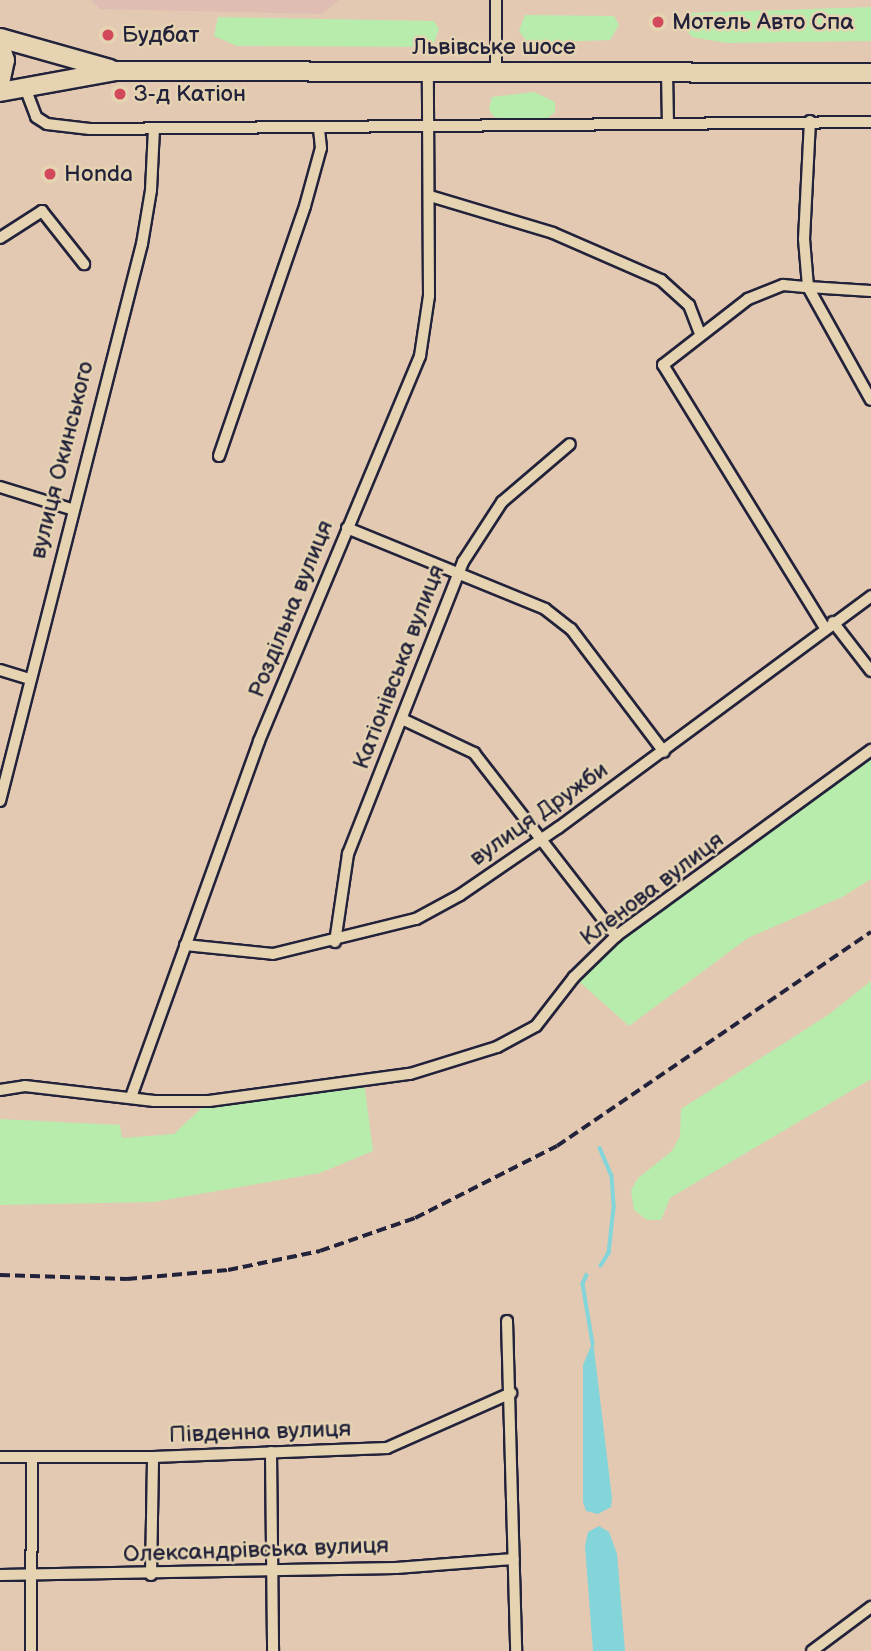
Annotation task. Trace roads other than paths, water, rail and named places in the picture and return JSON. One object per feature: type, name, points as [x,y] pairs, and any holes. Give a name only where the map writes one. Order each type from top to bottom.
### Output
[{"type":"main road","name":"Львівське шосе","points":[[0,38],[116,71]]},
{"type":"main road","points":[[0,45],[5,60],[0,83]]},
{"type":"main road","name":"Львівське шосе","points":[[0,92],[24,85],[116,71],[871,73]]},
{"type":"street","points":[[496,0],[496,72]]},
{"type":"street","name":"Роздільна вулиця","points":[[131,1097],[259,741],[420,356],[429,296],[428,72]]},
{"type":"street","points":[[667,72],[668,122]]},
{"type":"street","points":[[24,85],[36,117],[47,124],[154,129],[871,121]]},
{"type":"street","points":[[810,121],[804,239],[808,287],[871,400]]},
{"type":"street","points":[[219,456],[305,206],[321,148],[319,128]]},
{"type":"street","name":"вулиця Окинського","points":[[0,801],[71,509],[142,244],[151,190],[154,129]]},
{"type":"street","points":[[430,196],[553,233],[661,280],[689,305],[701,334]]},
{"type":"street","points":[[0,238],[42,211],[84,264]]},
{"type":"street","points":[[871,291],[782,285],[766,290],[701,334],[663,365],[829,625],[871,671]]},
{"type":"street","name":"Катіонівська вулиця","points":[[335,942],[338,896],[348,854],[459,571],[484,524],[502,502],[569,444]]},
{"type":"street","points":[[0,487],[71,509]]},
{"type":"street","points":[[347,528],[459,571],[545,609],[571,629],[664,752]]},
{"type":"street","name":"вулиця Дружби","points":[[185,945],[273,954],[335,942],[416,919],[460,895],[539,841],[664,752],[829,625],[871,596]]},
{"type":"street","points":[[0,670],[29,679]]},
{"type":"street","points":[[401,719],[474,753],[539,841],[616,936]]},
{"type":"street","name":"Кленова вулиця","points":[[0,1090],[24,1086],[131,1097],[209,1101],[410,1074],[497,1047],[536,1027],[574,977],[616,936],[871,750]]},
{"type":"street","points":[[508,1321],[516,1651]]},
{"type":"street","name":"Південна вулиця","points":[[0,1457],[153,1457],[387,1448],[510,1393]]},
{"type":"street","points":[[271,1452],[273,1651]]},
{"type":"street","points":[[151,1575],[153,1457]]},
{"type":"street","points":[[31,1651],[32,1458]]},
{"type":"street","name":"Олександрівська вулиця","points":[[0,1575],[271,1572],[514,1559]]},
{"type":"street","points":[[812,1651],[871,1607]]},
{"type":"water","points":[[593,1341],[612,1498],[611,1507],[598,1514],[586,1511],[583,1502],[583,1365]]},
{"type":"water","points":[[599,1526],[609,1532],[617,1554],[625,1651],[593,1651],[585,1546],[588,1532]]},
{"type":"waterway","points":[[600,1148],[612,1176],[614,1208],[609,1253],[601,1266]]},
{"type":"waterway","points":[[587,1275],[583,1284],[593,1344]]},
{"type":"railway","points":[[0,1275],[127,1279],[228,1270],[320,1251],[415,1218],[557,1146],[871,932]]},
{"type":"place","name":"Мотель Авто Спа","points":[[658,22]]},
{"type":"place","name":"Будбат","points":[[108,35]]},
{"type":"place","name":"З-д Катіон","points":[[120,94]]},
{"type":"place","name":"Honda","points":[[50,174]]}]
